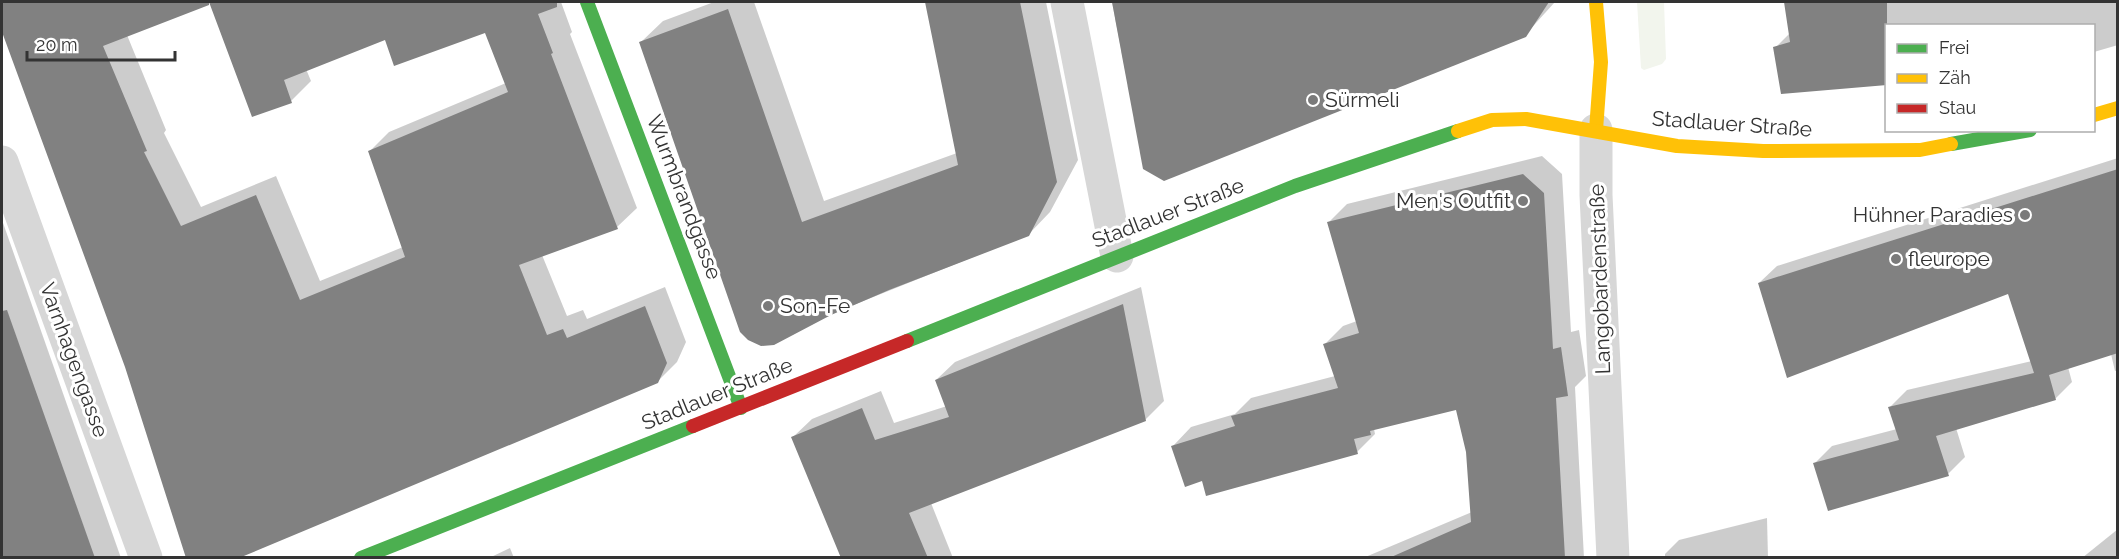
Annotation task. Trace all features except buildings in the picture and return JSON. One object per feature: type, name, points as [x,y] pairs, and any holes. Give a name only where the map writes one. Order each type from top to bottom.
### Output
[{"type":"street","name":"Wurmbrandgasse","points":[[587,2],[741,408]]},
{"type":"street","points":[[1067,2],[1117,256]]},
{"type":"street","name":"Langobardenstraße","points":[[1596,2],[1600,62],[1596,130],[1596,195],[1613,558]]},
{"type":"street","points":[[2095,115],[2118,108]]},
{"type":"street","name":"Stadlauer Straße","points":[[361,558],[1295,186],[1492,120],[1526,119],[1677,146],[1762,151],[1920,150],[2019,132]]},
{"type":"street","name":"Varnhagengasse","points":[[2,162],[146,558]]},
{"type":"shaded area","points":[[1637,2],[1664,2],[1666,59],[1662,64],[1644,70],[1641,68]]},
{"type":"traffic: fast","points":[[587,2],[741,408]]},
{"type":"traffic: fast","points":[[907,341],[1295,186],[1458,131]]},
{"type":"traffic: fast","points":[[1951,144],[2019,132]]},
{"type":"traffic: fast","points":[[361,558],[693,426]]},
{"type":"traffic: slow","points":[[1596,2],[1601,62],[1596,130]]},
{"type":"traffic: slow","points":[[2095,115],[2118,108]]},
{"type":"traffic: slow","points":[[1458,131],[1492,120],[1526,119],[1677,146],[1763,151],[1920,150],[1951,144]]},
{"type":"traffic: jam","points":[[693,426],[907,341]]},
{"type":"place","name":"Sürmeli","points":[[1313,100]]},
{"type":"place","name":"Men's Outfit","points":[[1523,201]]},
{"type":"place","name":"Hühner Paradies","points":[[2025,215]]},
{"type":"place","name":"fleurope","points":[[1896,259]]},
{"type":"place","name":"Son-Fe","points":[[768,306]]}]
